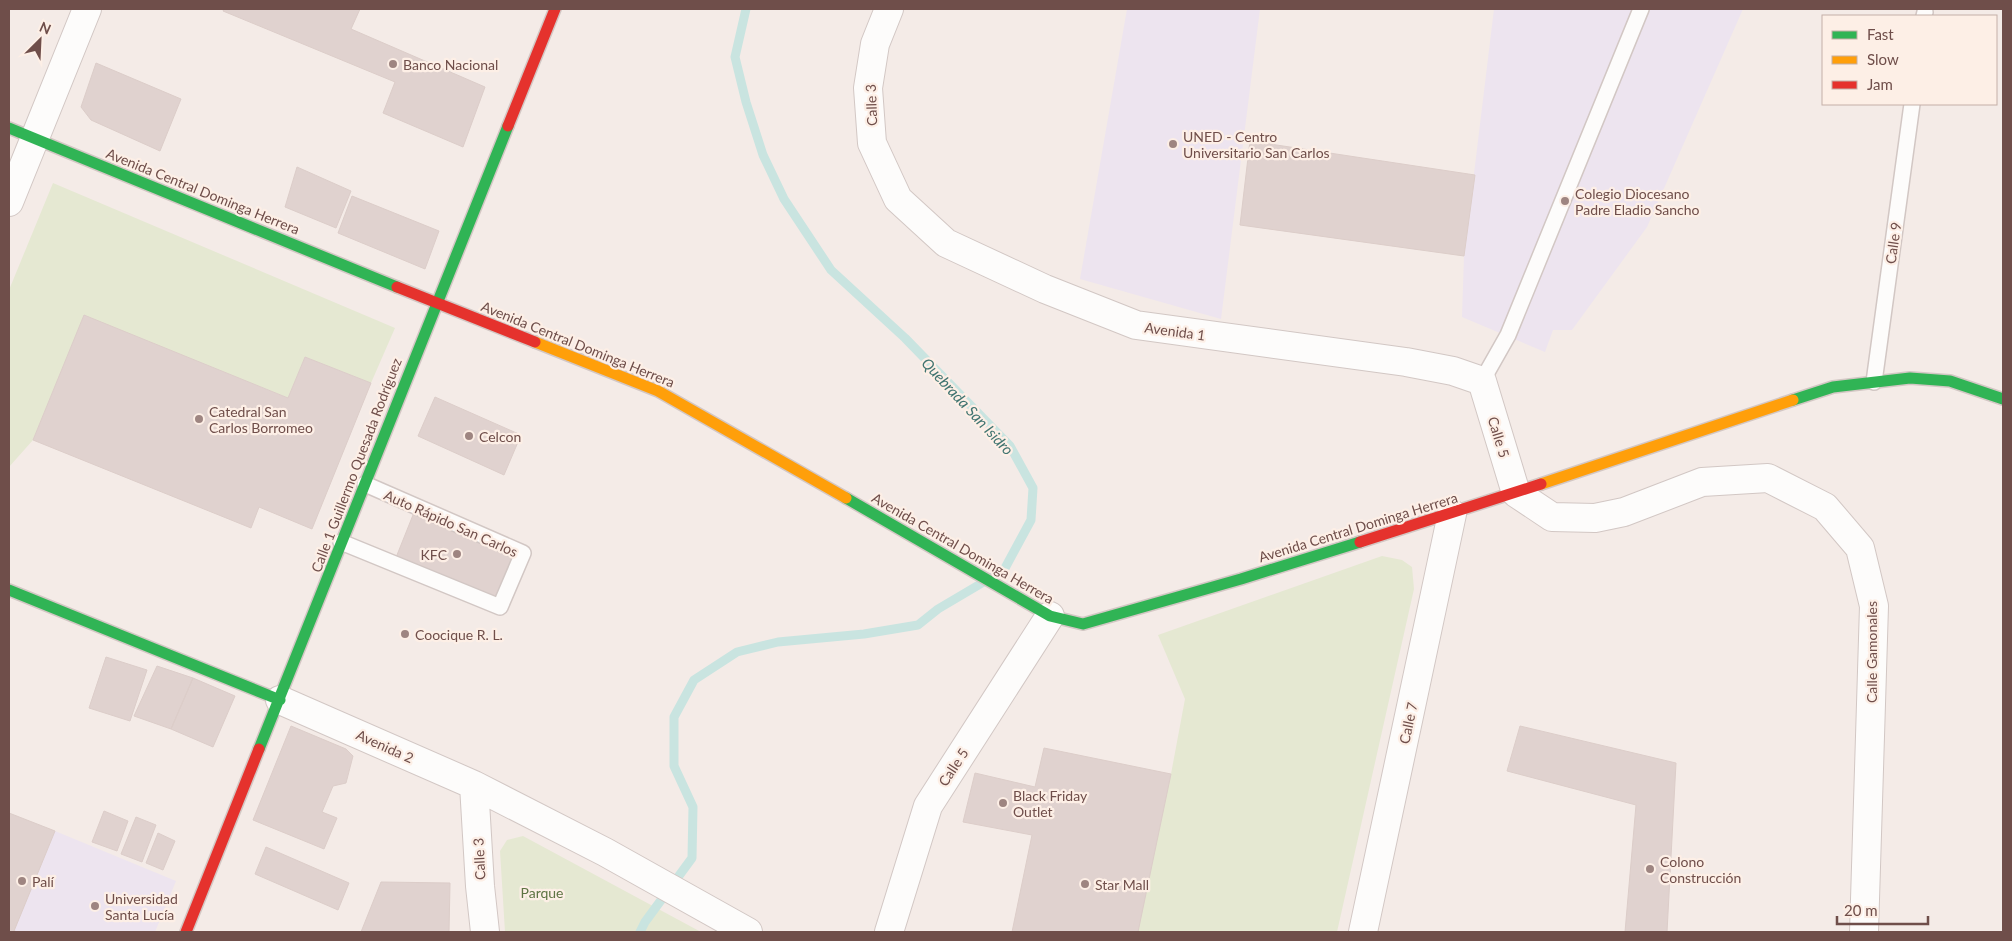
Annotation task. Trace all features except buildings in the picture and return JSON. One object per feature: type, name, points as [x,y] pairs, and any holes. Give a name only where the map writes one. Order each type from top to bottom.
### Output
[{"type":"main road","name":"Calle 1 Guillermo Quesada Rodríguez","points":[[186,932],[280,700],[436,302],[555,9]]},
{"type":"main road","name":"Avenida Central Dominga Herrera","points":[[9,128],[248,227],[658,391],[1050,616],[1083,624],[1241,579],[1452,514],[1833,387],[1910,378],[1950,381],[2003,399]]},
{"type":"main road","name":"Avenida 2","points":[[9,590],[280,700]]},
{"type":"street","points":[[9,202],[87,9]]},
{"type":"street","name":"Calle 3","points":[[889,9],[875,44],[868,88],[872,143],[898,198]]},
{"type":"street","name":"Avenida 1","points":[[898,198],[946,243],[1045,289],[1136,325],[1406,362],[1453,371],[1482,381]]},
{"type":"street","name":"Calle 5","points":[[1482,381],[1516,493]]},
{"type":"street","name":"Calle Gamonales","points":[[1516,493],[1552,517],[1595,518],[1624,512],[1702,482],[1768,478],[1825,507],[1860,548],[1874,606],[1864,932]]},
{"type":"street","name":"Calle 7","points":[[1364,932],[1452,514]]},
{"type":"street","name":"Calle 5","points":[[889,932],[928,806],[1050,616]]},
{"type":"street","name":"Avenida 2","points":[[280,700],[474,785],[605,852],[748,932]]},
{"type":"street","name":"Calle 3","points":[[474,785],[480,886],[485,932]]},
{"type":"lane","points":[[1482,381],[1508,335],[1641,9]]},
{"type":"lane","name":"Calle 9","points":[[1874,382],[1912,105]]},
{"type":"lane","name":"Auto Rápido San Carlos","points":[[342,542],[500,607],[523,553],[365,484]]},
{"type":"shaded area","name":"UNED - Centro Universitario San Carlos","points":[[1127,9],[1260,9],[1221,319],[1080,279]]},
{"type":"shaded area","name":"Colegio Diocesano Padre Eladio Sancho","points":[[1494,9],[1743,9],[1647,227],[1572,330],[1553,330],[1545,352],[1462,317],[1464,256]]},
{"type":"shaded area","name":"Universidad Santa Lucía","points":[[55,831],[176,881],[155,932],[14,931]]},
{"type":"green space","points":[[53,183],[395,328],[371,383],[305,357],[288,398],[84,316],[33,440],[9,467],[9,290]]},
{"type":"green space","points":[[1382,556],[1402,560],[1412,567],[1414,589],[1337,932],[1135,932],[1171,774],[1185,699],[1158,635]]},
{"type":"green space","name":"Parque","points":[[523,836],[701,932],[505,932],[500,851],[507,840]]},
{"type":"waterway","name":"Quebrada San Isidro","points":[[640,932],[645,922],[692,858],[693,807],[674,766],[674,717],[694,680],[737,652],[778,642],[864,634],[918,625],[938,609],[1004,570],[1031,520],[1033,488],[1010,446],[905,338],[831,270],[784,199],[763,155],[746,102],[735,57],[746,9]]},
{"type":"traffic: fast","points":[[259,749],[508,126]]},
{"type":"traffic: fast","points":[[9,128],[397,287]]},
{"type":"traffic: fast","points":[[1793,400],[1833,387],[1910,378],[1950,381],[2003,399]]},
{"type":"traffic: fast","points":[[846,498],[1050,616],[1083,624],[1241,579],[1360,542]]},
{"type":"traffic: fast","points":[[9,590],[280,700]]},
{"type":"traffic: slow","points":[[535,342],[658,391],[846,498]]},
{"type":"traffic: slow","points":[[1541,484],[1793,400]]},
{"type":"traffic: jam","points":[[508,126],[555,9]]},
{"type":"traffic: jam","points":[[397,287],[535,342]]},
{"type":"traffic: jam","points":[[1360,542],[1541,484]]},
{"type":"traffic: jam","points":[[186,932],[259,749]]},
{"type":"place","name":"Banco Nacional","points":[[393,64]]},
{"type":"place","name":"UNED - Centro Universitario San Carlos","points":[[1173,144]]},
{"type":"place","name":"Colegio Diocesano Padre Eladio Sancho","points":[[1565,201]]},
{"type":"place","name":"Catedral San Carlos Borromeo","points":[[199,419]]},
{"type":"place","name":"Celcon","points":[[469,436]]},
{"type":"place","name":"KFC","points":[[457,554]]},
{"type":"place","name":"Coocique R. L.","points":[[405,634]]},
{"type":"place","name":"Black Friday Outlet","points":[[1003,803]]},
{"type":"place","name":"Colono Construcción","points":[[1650,869]]},
{"type":"place","name":"Palí","points":[[22,881]]},
{"type":"place","name":"Star Mall","points":[[1085,884]]},
{"type":"place","name":"Universidad Santa Lucía","points":[[95,906]]}]
